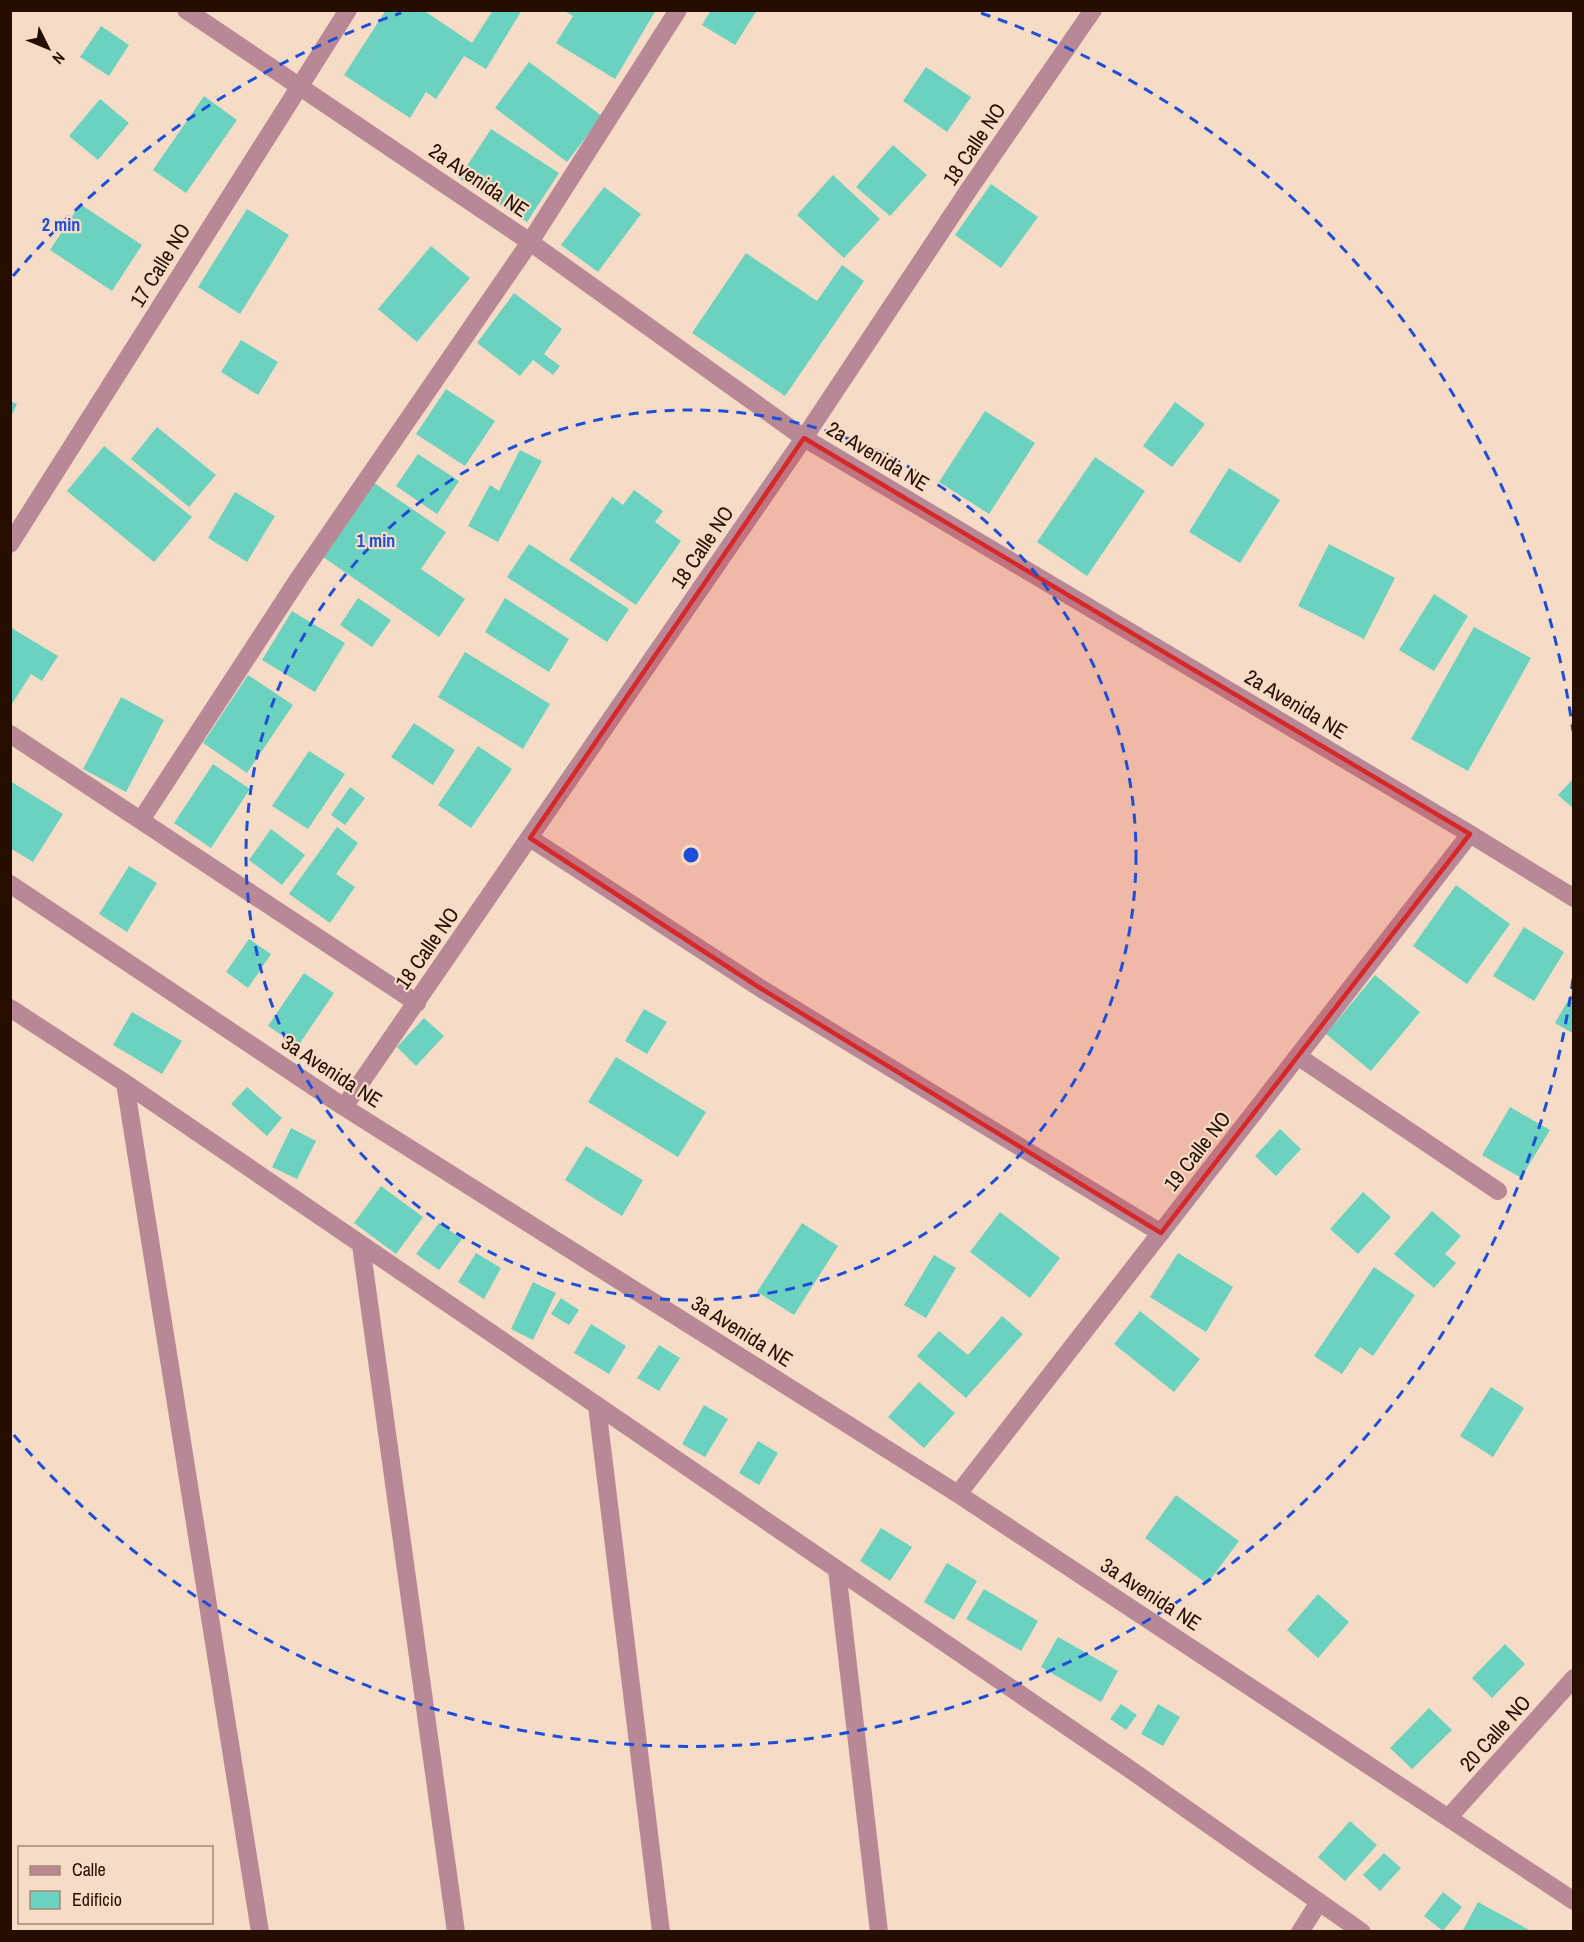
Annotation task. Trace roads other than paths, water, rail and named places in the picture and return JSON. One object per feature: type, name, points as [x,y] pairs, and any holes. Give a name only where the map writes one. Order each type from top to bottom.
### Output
[{"type":"street","name":"2a Avenida NE","points":[[186,10],[530,242],[804,438],[1574,898]]},
{"type":"street","name":"17 Calle NO","points":[[10,544],[348,10]]},
{"type":"street","points":[[141,820],[299,578],[530,242],[678,10]]},
{"type":"street","name":"18 Calle NO","points":[[344,1107],[804,438],[970,188],[1093,10]]},
{"type":"street","points":[[10,734],[417,1003]]},
{"type":"street","name":"19 Calle NO","points":[[958,1494],[1470,834]]},
{"type":"street","points":[[530,838],[760,988],[1161,1233]]},
{"type":"street","name":"3a Avenida NE","points":[[10,884],[344,1107],[958,1494],[1574,1901]]},
{"type":"street","points":[[10,1008],[125,1083],[1362,1932]]},
{"type":"street","points":[[1299,1057],[1498,1191]]},
{"type":"street","points":[[125,1083],[260,1932]]},
{"type":"street","points":[[361,1245],[456,1932]]},
{"type":"street","points":[[597,1406],[661,1932]]},
{"type":"street","points":[[837,1570],[879,1932]]},
{"type":"street","name":"20 Calle NO","points":[[1449,1817],[1574,1678]]},
{"type":"street","points":[[1300,1932],[1319,1902]]}]
